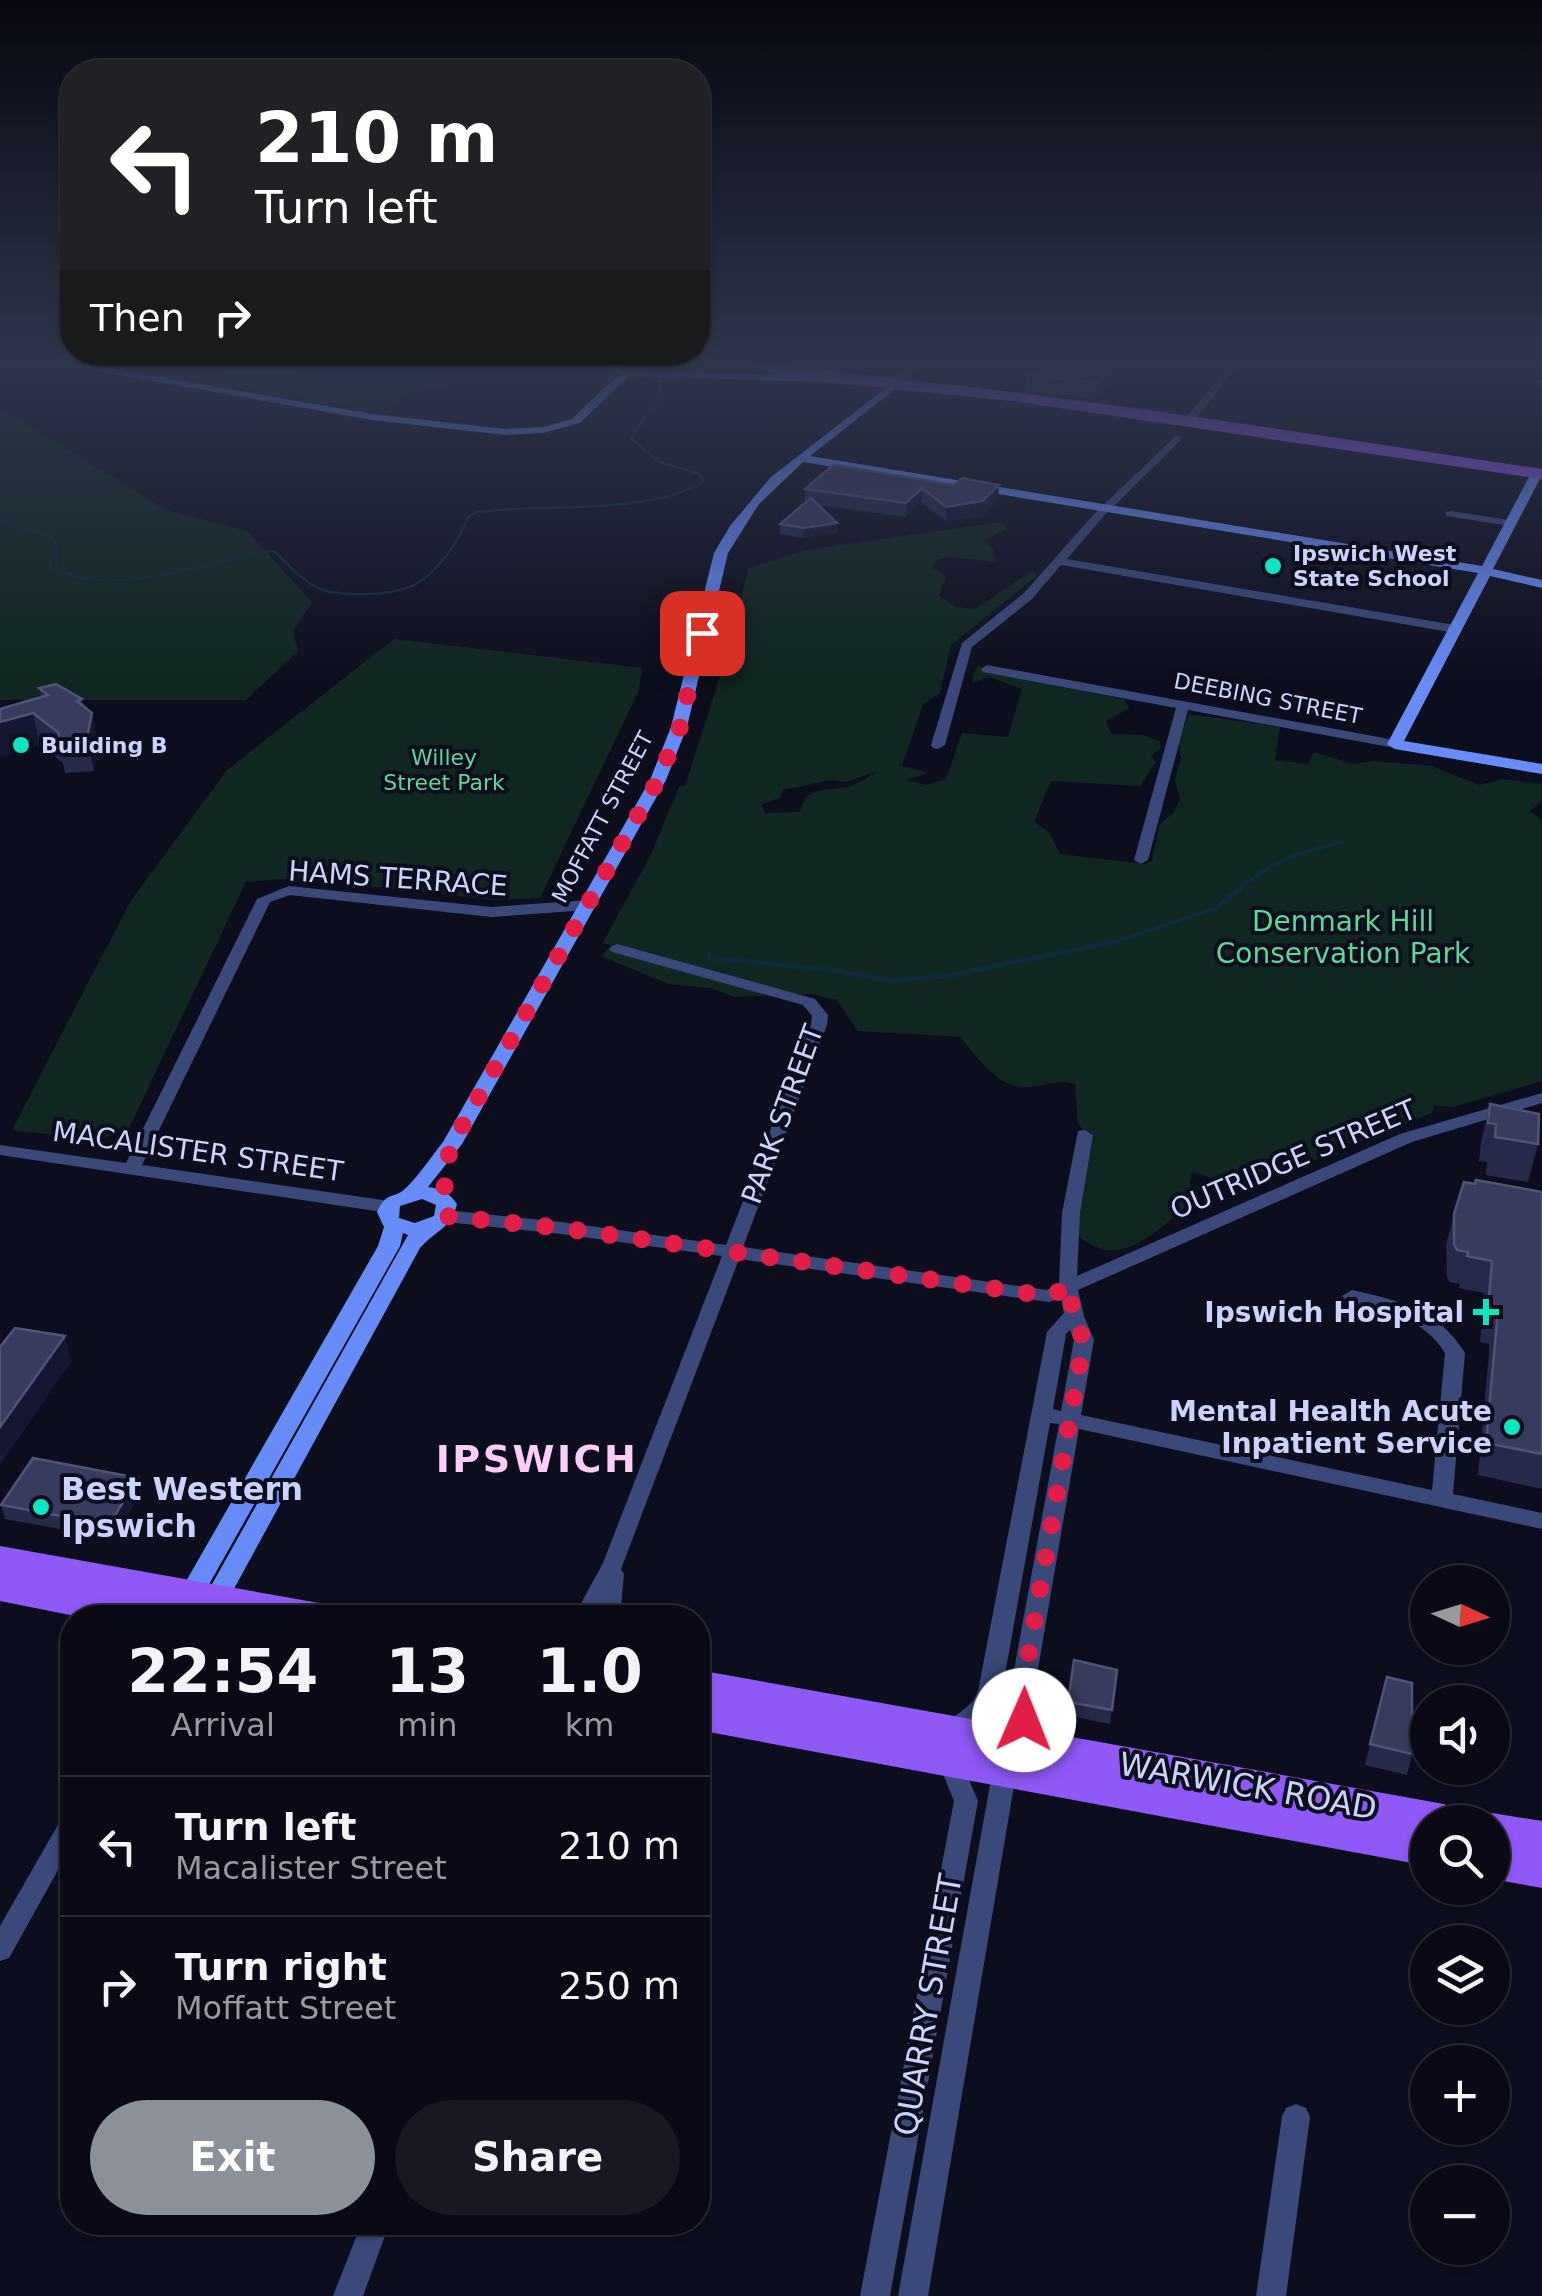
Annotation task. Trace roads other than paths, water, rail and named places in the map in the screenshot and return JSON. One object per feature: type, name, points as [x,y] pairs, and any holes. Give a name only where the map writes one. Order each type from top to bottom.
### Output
[{"type":"main road","name":"MOFFATT STREET","points":[[413,1193],[452,1144],[668,756],[731,531],[765,488],[790,467]]},
{"type":"main road","points":[[857,467],[1485,570],[1542,584]]},
{"type":"main road","points":[[1396,744],[1540,470]]},
{"type":"main road","name":"DEEBING STREET","points":[[1396,744],[1542,769]]},
{"type":"main road","name":"MOFFATT STREET","points":[[192,1605],[411,1245],[438,1214],[452,1144]]},
{"type":"main road","points":[[192,1605],[389,1246],[392,1216],[413,1193],[438,1214]]},
{"type":"main road","points":[[392,1216],[438,1214]]},
{"type":"main road","points":[[0,1560],[174,1605]]},
{"type":"main road","points":[[0,1587],[155,1605]]},
{"type":"main road","name":"WARWICK ROAD","points":[[710,1689],[1410,1844]]},
{"type":"main road","name":"WARWICK ROAD","points":[[710,1715],[959,1742]]},
{"type":"main road","name":"WARWICK ROAD","points":[[1021,1759],[1410,1817]]},
{"type":"main road","points":[[1510,1834],[1542,1839]]},
{"type":"main road","points":[[1510,1864],[1542,1870]]},
{"type":"street","points":[[938,745],[966,646],[1028,596],[1148,467]]},
{"type":"street","points":[[1450,514],[1510,523]]},
{"type":"street","points":[[1058,561],[1455,629]]},
{"type":"street","name":"DEEBING STREET","points":[[987,669],[1396,744]]},
{"type":"street","points":[[1141,860],[1183,704]]},
{"type":"street","name":"HAMS TERRACE","points":[[132,1168],[264,898],[288,890],[492,912],[588,905]]},
{"type":"street","name":"PARK STREET","points":[[591,1605],[614,1563],[820,1016],[809,1002],[616,950]]},
{"type":"street","name":"OUTRIDGE STREET","points":[[1071,1286],[1406,1138],[1542,1098]]},
{"type":"street","name":"QUARRY STREET","points":[[913,2296],[978,1919],[1027,1732],[1022,1692],[1084,1340],[1072,1316],[1066,1244],[1084,1135]]},
{"type":"street","name":"MACALISTER STREET","points":[[0,1150],[132,1168],[392,1216]]},
{"type":"street","points":[[438,1214],[1049,1296],[1071,1286]]},
{"type":"street","points":[[1352,1296],[1410,1311],[1449,1340],[1455,1354],[1442,1499]]},
{"type":"street","name":"QUARRY STREET","points":[[875,2296],[966,1800],[959,1742],[990,1690],[1057,1332],[1072,1316]]},
{"type":"street","points":[[1043,1414],[1542,1520]]},
{"type":"street","points":[[610,1605],[614,1563]]},
{"type":"street","points":[[0,1950],[60,1844]]},
{"type":"street","points":[[946,1912],[978,1919]]},
{"type":"street","points":[[1271,2296],[1296,2117]]},
{"type":"street","points":[[902,2142],[937,2150]]},
{"type":"street","points":[[348,2296],[371,2235]]},
{"type":"waterway","points":[[0,520],[50,536],[57,545],[56,569],[81,577],[135,579],[274,551],[305,580],[326,591],[380,593],[416,584],[432,572],[454,545],[468,517],[477,512],[624,504],[679,493],[703,482],[700,474],[677,467]]},
{"type":"waterway","points":[[1239,889],[1286,859],[1340,843]]},
{"type":"waterway","points":[[709,953],[710,958],[834,970],[891,981],[946,976],[1118,941],[1216,908],[1242,887]]},
{"type":"place","name":"Ipswich West State School","points":[[1273,566]]},
{"type":"place","name":"Building B","points":[[21,745]]},
{"type":"place","name":"Ipswich Hospital","points":[[1486,1312]]},
{"type":"place","name":"Mental Health Acute Inpatient Service","points":[[1512,1427]]},
{"type":"place","name":"Best Western Ipswich","points":[[41,1507]]},
{"type":"district","name":"IPSWICH","points":[[537,1459]]},
{"type":"park label","name":"Willey Street Park","points":[[444,770]]},
{"type":"park label","name":"Denmark Hill Conservation Park","points":[[1343,937]]}]
